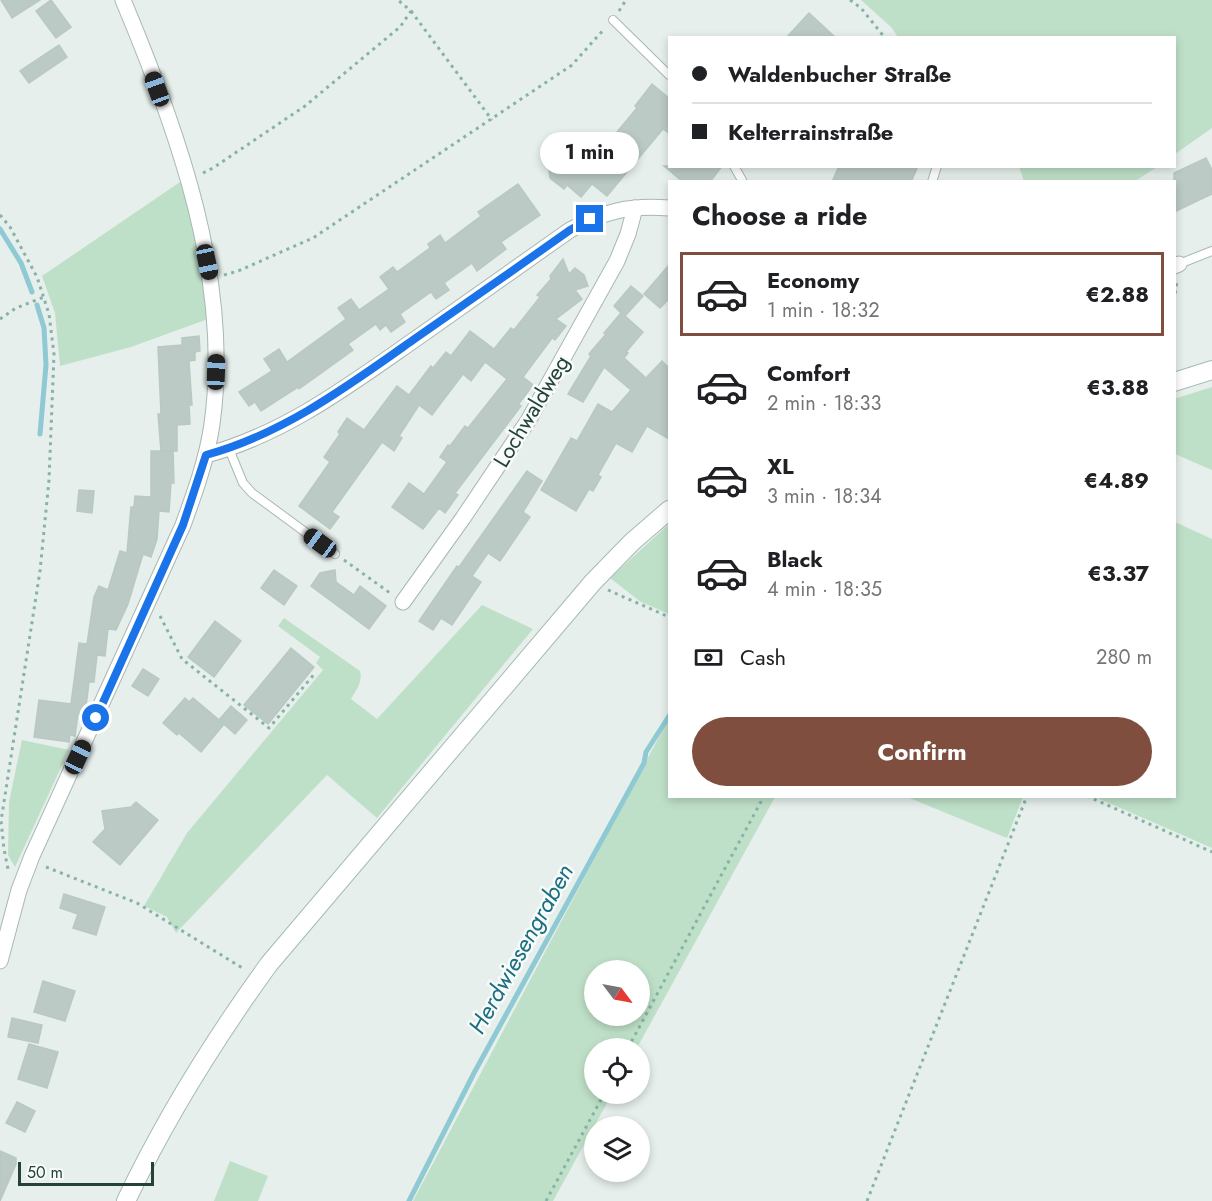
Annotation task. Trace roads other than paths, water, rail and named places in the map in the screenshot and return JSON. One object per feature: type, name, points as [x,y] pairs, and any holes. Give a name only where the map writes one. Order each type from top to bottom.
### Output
[{"type":"main road","points":[[1176,381],[1212,370]]},
{"type":"main road","points":[[126,1201],[167,1120],[226,1023],[300,925],[593,582],[632,542],[668,511]]},
{"type":"street","points":[[0,961],[19,890],[30,861],[183,525],[206,455],[215,390],[217,355],[210,279],[187,180],[169,121],[123,0]]},
{"type":"street","name":"Lochwaldweg","points":[[403,602],[464,518],[528,421],[617,261],[635,208]]},
{"type":"street","points":[[206,455],[229,449],[279,427],[314,408],[570,230],[590,219],[612,210],[668,208]]},
{"type":"lane","points":[[612,20],[668,74]]},
{"type":"lane","points":[[1177,265],[1212,251]]},
{"type":"lane","points":[[229,449],[243,483],[252,493],[335,554]]},
{"type":"waterway","points":[[0,229],[21,263],[32,292]]},
{"type":"waterway","points":[[37,305],[44,328],[46,365],[40,434]]},
{"type":"waterway","name":"Herdwiesengraben","points":[[409,1201],[474,1073],[644,763],[646,752],[668,718]]}]
